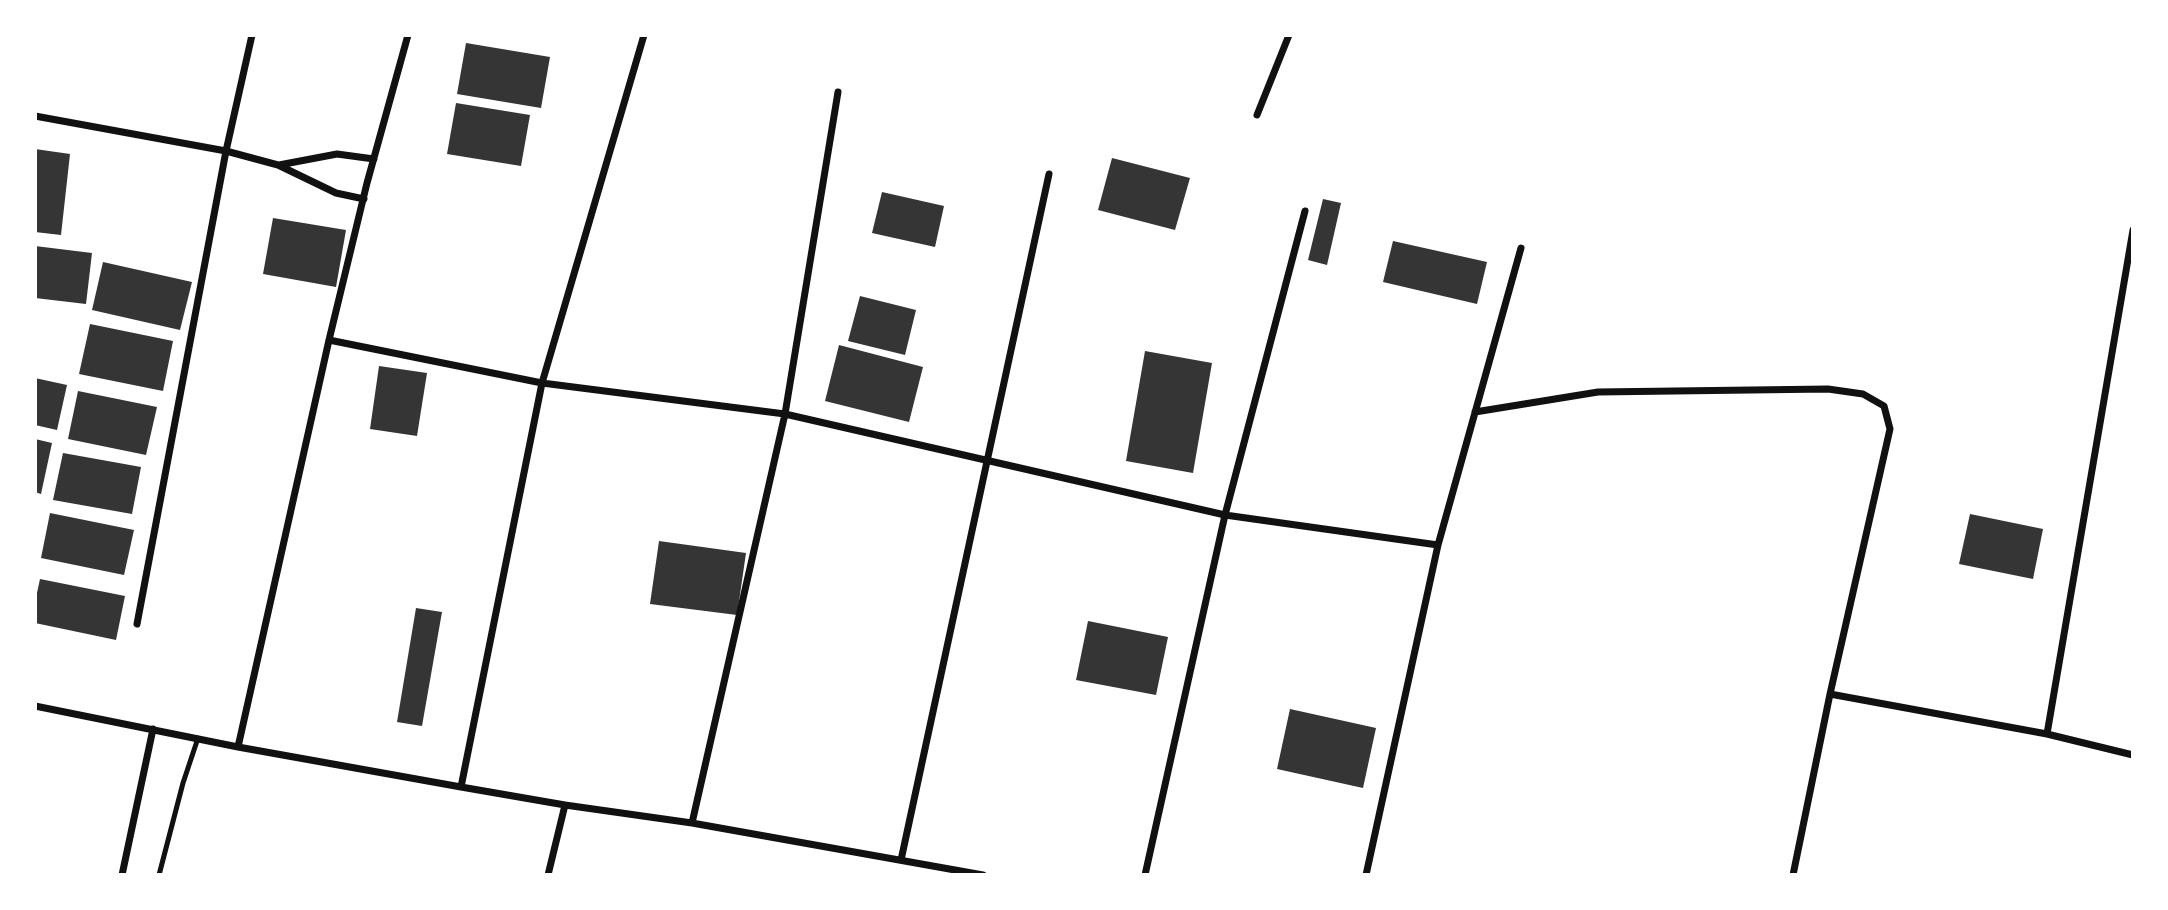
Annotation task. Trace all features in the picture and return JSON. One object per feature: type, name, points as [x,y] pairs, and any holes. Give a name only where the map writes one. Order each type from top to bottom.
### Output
[{"type":"street","points":[[137,624],[226,151],[252,35]]},
{"type":"street","points":[[238,747],[329,340],[408,35]]},
{"type":"street","points":[[461,787],[542,383],[644,35]]},
{"type":"street","points":[[1257,115],[1290,35]]},
{"type":"street","points":[[692,823],[785,414],[838,92]]},
{"type":"street","points":[[35,116],[226,151],[278,165],[336,193],[364,199]]},
{"type":"street","points":[[278,165],[337,154],[374,159]]},
{"type":"street","points":[[901,860],[1049,174]]},
{"type":"street","points":[[1145,875],[1225,515],[1305,211]]},
{"type":"street","points":[[2047,734],[2133,230]]},
{"type":"street","points":[[1366,875],[1438,545],[1521,248]]},
{"type":"street","points":[[329,340],[542,383],[785,414],[1225,515],[1438,545]]},
{"type":"street","points":[[1475,412],[1598,393],[1801,389],[1828,389],[1863,394],[1884,406],[1890,429],[1830,694],[1793,875]]},
{"type":"street","points":[[1830,694],[2047,734],[2133,755]]},
{"type":"street","points":[[35,706],[238,747],[461,787],[692,823],[983,875]]},
{"type":"street","points":[[122,875],[153,729]]},
{"type":"street","points":[[548,875],[565,805]]},
{"type":"lane","points":[[159,875],[183,783],[198,738]]},
{"type":"building","points":[[466,43],[550,57],[541,108],[457,94]]},
{"type":"building","points":[[456,103],[530,115],[521,166],[447,154]]},
{"type":"building","points":[[35,149],[70,154],[61,235],[35,232]]},
{"type":"building","points":[[1112,158],[1190,178],[1175,230],[1098,210]]},
{"type":"building","points":[[882,192],[944,206],[935,247],[872,233]]},
{"type":"building","points":[[1323,199],[1341,203],[1327,265],[1308,260]]},
{"type":"building","points":[[273,218],[346,230],[336,287],[263,274]]},
{"type":"building","points":[[1393,241],[1487,262],[1477,304],[1383,282]]},
{"type":"building","points":[[35,246],[92,253],[86,304],[35,298]]},
{"type":"building","points":[[103,262],[192,282],[180,330],[92,310]]},
{"type":"building","points":[[860,296],[916,310],[905,355],[848,341]]},
{"type":"building","points":[[90,324],[173,341],[163,391],[79,374]]},
{"type":"building","points":[[839,345],[923,367],[909,422],[825,401]]},
{"type":"building","points":[[1145,351],[1212,363],[1193,473],[1126,461]]},
{"type":"building","points":[[379,366],[427,373],[417,436],[370,429]]},
{"type":"building","points":[[35,378],[67,385],[57,430],[35,425]]},
{"type":"building","points":[[78,391],[157,407],[146,455],[68,439]]},
{"type":"building","points":[[35,439],[52,443],[41,494],[35,492]]},
{"type":"building","points":[[63,453],[141,467],[132,514],[53,500]]},
{"type":"building","points":[[50,513],[134,530],[124,575],[41,558]]},
{"type":"building","points":[[1970,514],[2043,529],[2033,579],[1959,564]]},
{"type":"building","points":[[659,541],[746,553],[737,615],[650,604]]},
{"type":"building","points":[[40,579],[125,596],[116,640],[35,623],[35,602]]},
{"type":"building","points":[[416,608],[442,612],[422,726],[397,722]]},
{"type":"building","points":[[1088,621],[1168,637],[1156,695],[1076,680]]},
{"type":"building","points":[[1290,709],[1376,728],[1363,788],[1277,769]]}]
